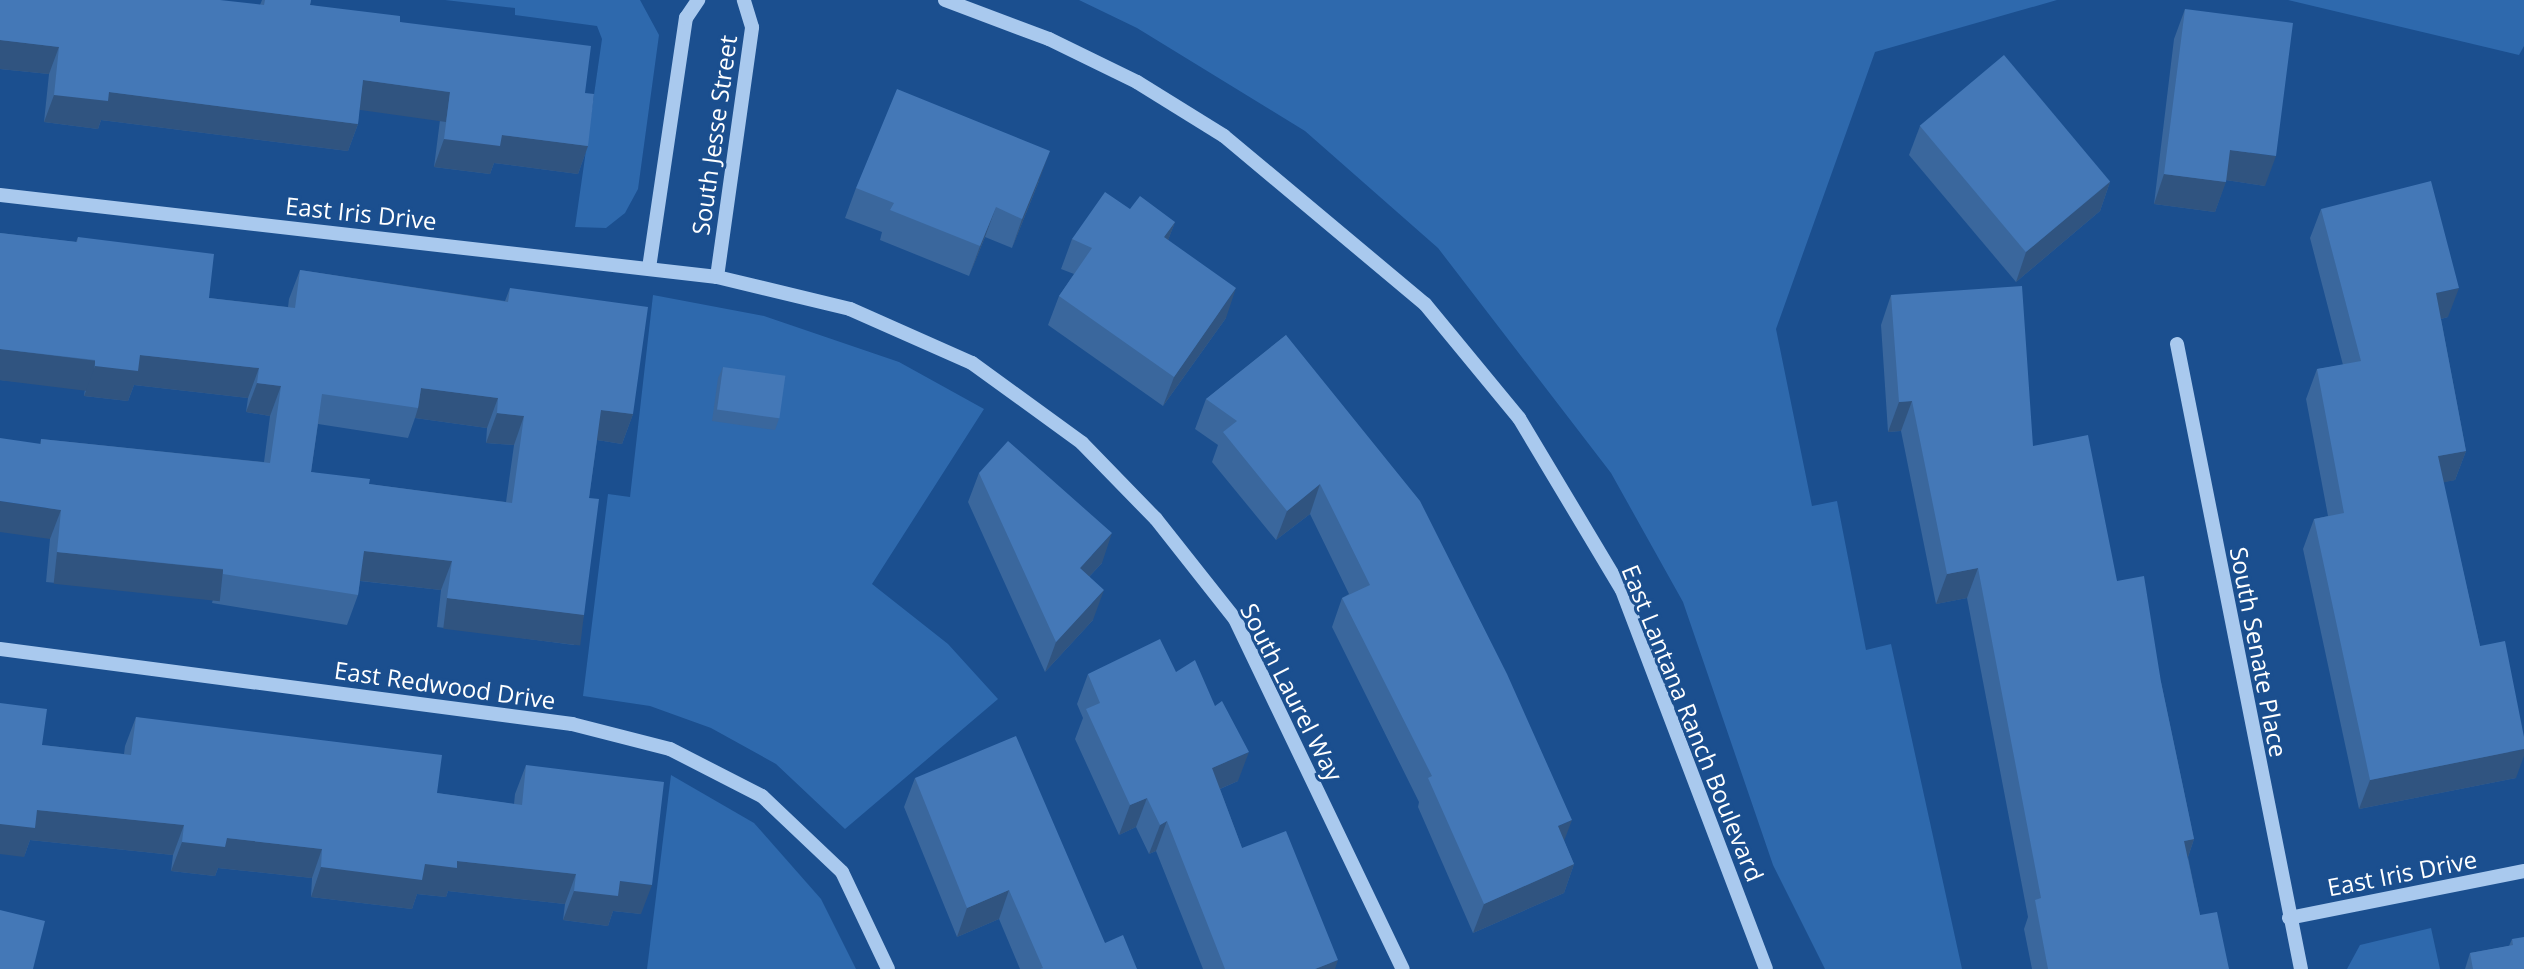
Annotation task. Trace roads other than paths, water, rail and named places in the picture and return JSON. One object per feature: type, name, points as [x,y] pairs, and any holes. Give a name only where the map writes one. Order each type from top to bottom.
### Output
[{"type":"street","name":"South Jesse Street","points":[[649,268],[686,18],[698,0]]},
{"type":"street","name":"South Jesse Street","points":[[717,277],[752,27],[744,0]]},
{"type":"street","name":"East Lantana Ranch Boulevard","points":[[945,0],[1049,39],[1112,70],[1211,128],[1425,304],[1519,418],[1622,590],[1766,969]]},
{"type":"street","name":"East Iris Drive","points":[[0,195],[717,277]]},
{"type":"street","name":"South Laurel Way","points":[[717,277],[850,309],[972,363],[1082,443],[1146,508],[1235,619],[1403,969]]},
{"type":"street","name":"South Senate Place","points":[[2177,344],[2301,969]]},
{"type":"street","name":"East Redwood Drive","points":[[0,649],[572,724],[670,749],[762,796],[842,872],[888,969]]},
{"type":"street","name":"East Iris Drive","points":[[2289,918],[2524,871]]}]
